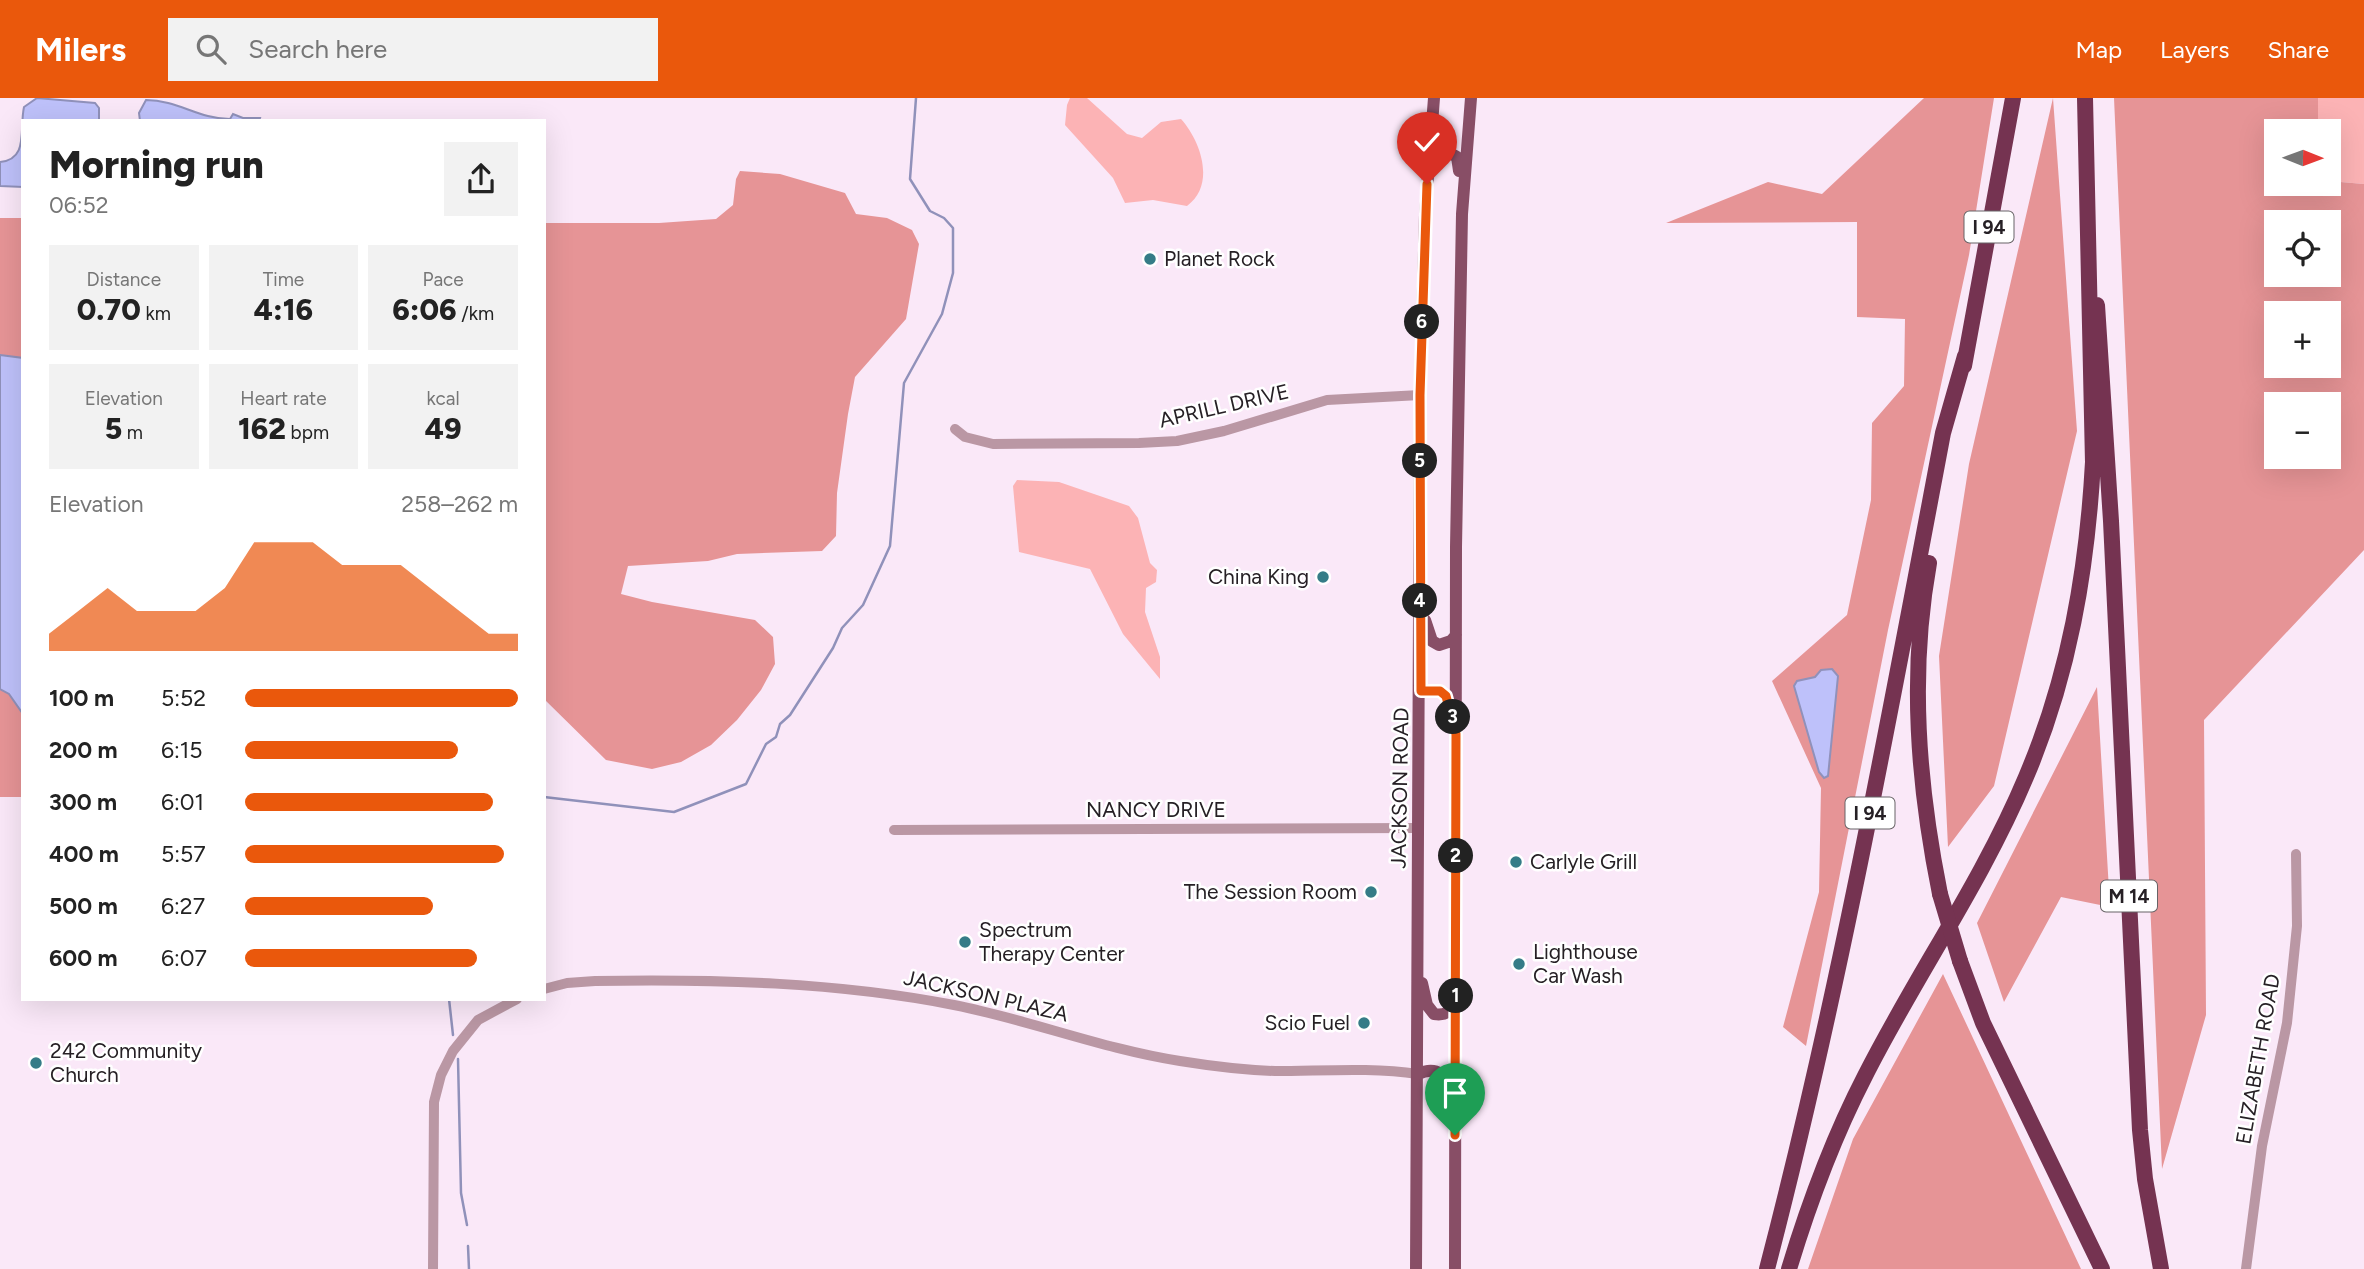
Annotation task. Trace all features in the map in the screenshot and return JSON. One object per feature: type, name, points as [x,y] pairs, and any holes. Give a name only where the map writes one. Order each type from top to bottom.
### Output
[{"type":"highway","name":"I 94","points":[[1767,1269],[1818,1063],[1849,916],[1943,433],[1965,356],[2013,98]]},
{"type":"highway","points":[[1790,1269],[1800,1233],[1837,1135],[1865,1076],[1964,903],[2006,822],[2048,722],[2062,673],[2082,580],[2093,463],[2085,98]]},
{"type":"highway","name":"M 14","points":[[2089,240],[2100,331],[2140,1130],[2145,1179],[2161,1269]]},
{"type":"highway","points":[[1965,356],[1954,435],[1926,580],[1917,678],[1921,776],[1928,834],[1940,894],[1960,961],[1983,1023],[2102,1269]]},
{"type":"main road","name":"JACKSON ROAD","points":[[1419,1269],[1417,963],[1421,691],[1420,395],[1428,170],[1434,98]]},
{"type":"main road","points":[[1455,1269],[1456,635],[1462,214],[1471,98]]},
{"type":"main road","points":[[1428,170],[1443,153],[1448,152],[1457,158],[1462,214]]},
{"type":"main road","points":[[1420,599],[1426,629],[1432,641],[1439,645],[1446,644],[1456,635]]},
{"type":"main road","points":[[1421,691],[1440,691],[1446,696],[1456,734]]},
{"type":"main road","points":[[1417,963],[1430,1011],[1443,1014],[1450,1012],[1456,1001]]},
{"type":"main road","points":[[1418,1074],[1430,1069],[1446,1078],[1456,1120]]},
{"type":"street","name":"APRILL DRIVE","points":[[956,429],[965,437],[993,444],[1177,441],[1224,431],[1327,400],[1420,395]]},
{"type":"street","name":"NANCY DRIVE","points":[[894,830],[1419,828]]},
{"type":"street","name":"ELIZABETH ROAD","points":[[2246,1269],[2262,1146],[2287,1023],[2297,926],[2296,854]]},
{"type":"street","name":"JACKSON PLAZA","points":[[546,988],[567,983],[596,981],[780,983],[878,992],[932,1001],[1158,1057],[1225,1068],[1418,1074]]},
{"type":"street","points":[[433,1269],[434,1102],[441,1075],[453,1051],[478,1020],[513,1001]]},
{"type":"shaded area","points":[[1070,98],[1087,98],[1127,134],[1142,138],[1161,122],[1181,119],[1194,139],[1202,163],[1201,187],[1196,197],[1187,206],[1153,200],[1125,203],[1113,178],[1065,125]]},
{"type":"shaded area","points":[[1924,98],[1994,98],[1969,255],[1888,630],[1806,1046],[1783,1027],[1819,892],[1821,788],[1772,681],[1847,615],[1871,500],[1872,423],[1904,386],[1905,319],[1857,317],[1857,222],[1666,223],[1768,182],[1822,194]]},
{"type":"shaded area","points":[[2053,98],[2077,431],[1994,786],[1948,847],[1939,656],[1969,464]]},
{"type":"shaded area","points":[[2114,98],[2318,98],[2318,119],[2264,119],[2264,196],[2342,196],[2342,182],[2364,184],[2364,550],[2204,720],[2206,1015],[2162,1169]]},
{"type":"shaded area","points":[[2318,98],[2364,98],[2364,184],[2342,182],[2342,119],[2318,119]]},
{"type":"shaded area","points":[[740,171],[780,174],[845,193],[856,214],[887,218],[912,230],[919,244],[906,319],[855,377],[837,493],[836,536],[822,551],[737,554],[708,561],[628,566],[621,594],[755,620],[773,637],[775,664],[761,690],[737,720],[711,745],[681,762],[652,769],[606,760],[546,701],[546,223],[659,223],[716,219],[733,205],[736,179]]},
{"type":"shaded area","points":[[0,218],[21,218],[21,358],[0,355]]},
{"type":"shaded area","points":[[1017,480],[1059,482],[1129,506],[1138,518],[1150,563],[1157,570],[1156,582],[1146,588],[1145,612],[1160,657],[1160,679],[1123,634],[1090,569],[1019,552],[1013,486]]},
{"type":"shaded area","points":[[2097,687],[2110,907],[2061,897],[2004,1002],[1977,923]]},
{"type":"shaded area","points":[[0,689],[9,694],[21,711],[21,797],[0,797]]},
{"type":"shaded area","points":[[1943,974],[2081,1269],[1808,1269],[1853,1139]]},
{"type":"water","points":[[37,98],[95,103],[99,108],[99,119],[23,119],[24,107]]},
{"type":"water","points":[[146,100],[230,119],[140,119],[139,113]]},
{"type":"water","points":[[233,114],[243,118],[260,118],[230,119]]},
{"type":"water","points":[[21,142],[21,187],[0,186],[0,162],[9,160],[19,149]]},
{"type":"water","points":[[0,355],[21,358],[21,711],[9,694],[0,689]]},
{"type":"water","points":[[1832,669],[1838,676],[1828,776],[1824,778],[1819,772],[1794,686],[1797,681],[1815,677],[1821,670]]},
{"type":"waterway","points":[[546,797],[674,812],[746,784],[766,744],[776,737],[780,724],[790,715],[833,648],[842,628],[863,605],[890,546],[904,383],[942,314],[953,273],[953,228],[944,218],[930,211],[910,179],[916,98]]},
{"type":"waterway","points":[[449,1001],[453,1035]]},
{"type":"waterway","points":[[458,1059],[461,1193],[467,1225]]},
{"type":"waterway","points":[[468,1246],[469,1269]]},
{"type":"place","name":"Planet Rock","points":[[1150,259]]},
{"type":"place","name":"China King","points":[[1323,577]]},
{"type":"place","name":"Carlyle Grill","points":[[1516,862]]},
{"type":"place","name":"The Session Room","points":[[1371,892]]},
{"type":"place","name":"Spectrum Therapy Center","points":[[965,942]]},
{"type":"place","name":"Lighthouse Car Wash","points":[[1519,964]]},
{"type":"place","name":"Scio Fuel","points":[[1364,1023]]},
{"type":"place","name":"242 Community Church","points":[[36,1063]]},
{"type":"route","points":[[1427,184],[1420,395],[1421,691],[1440,691],[1446,696],[1456,734],[1455,1135]]}]
